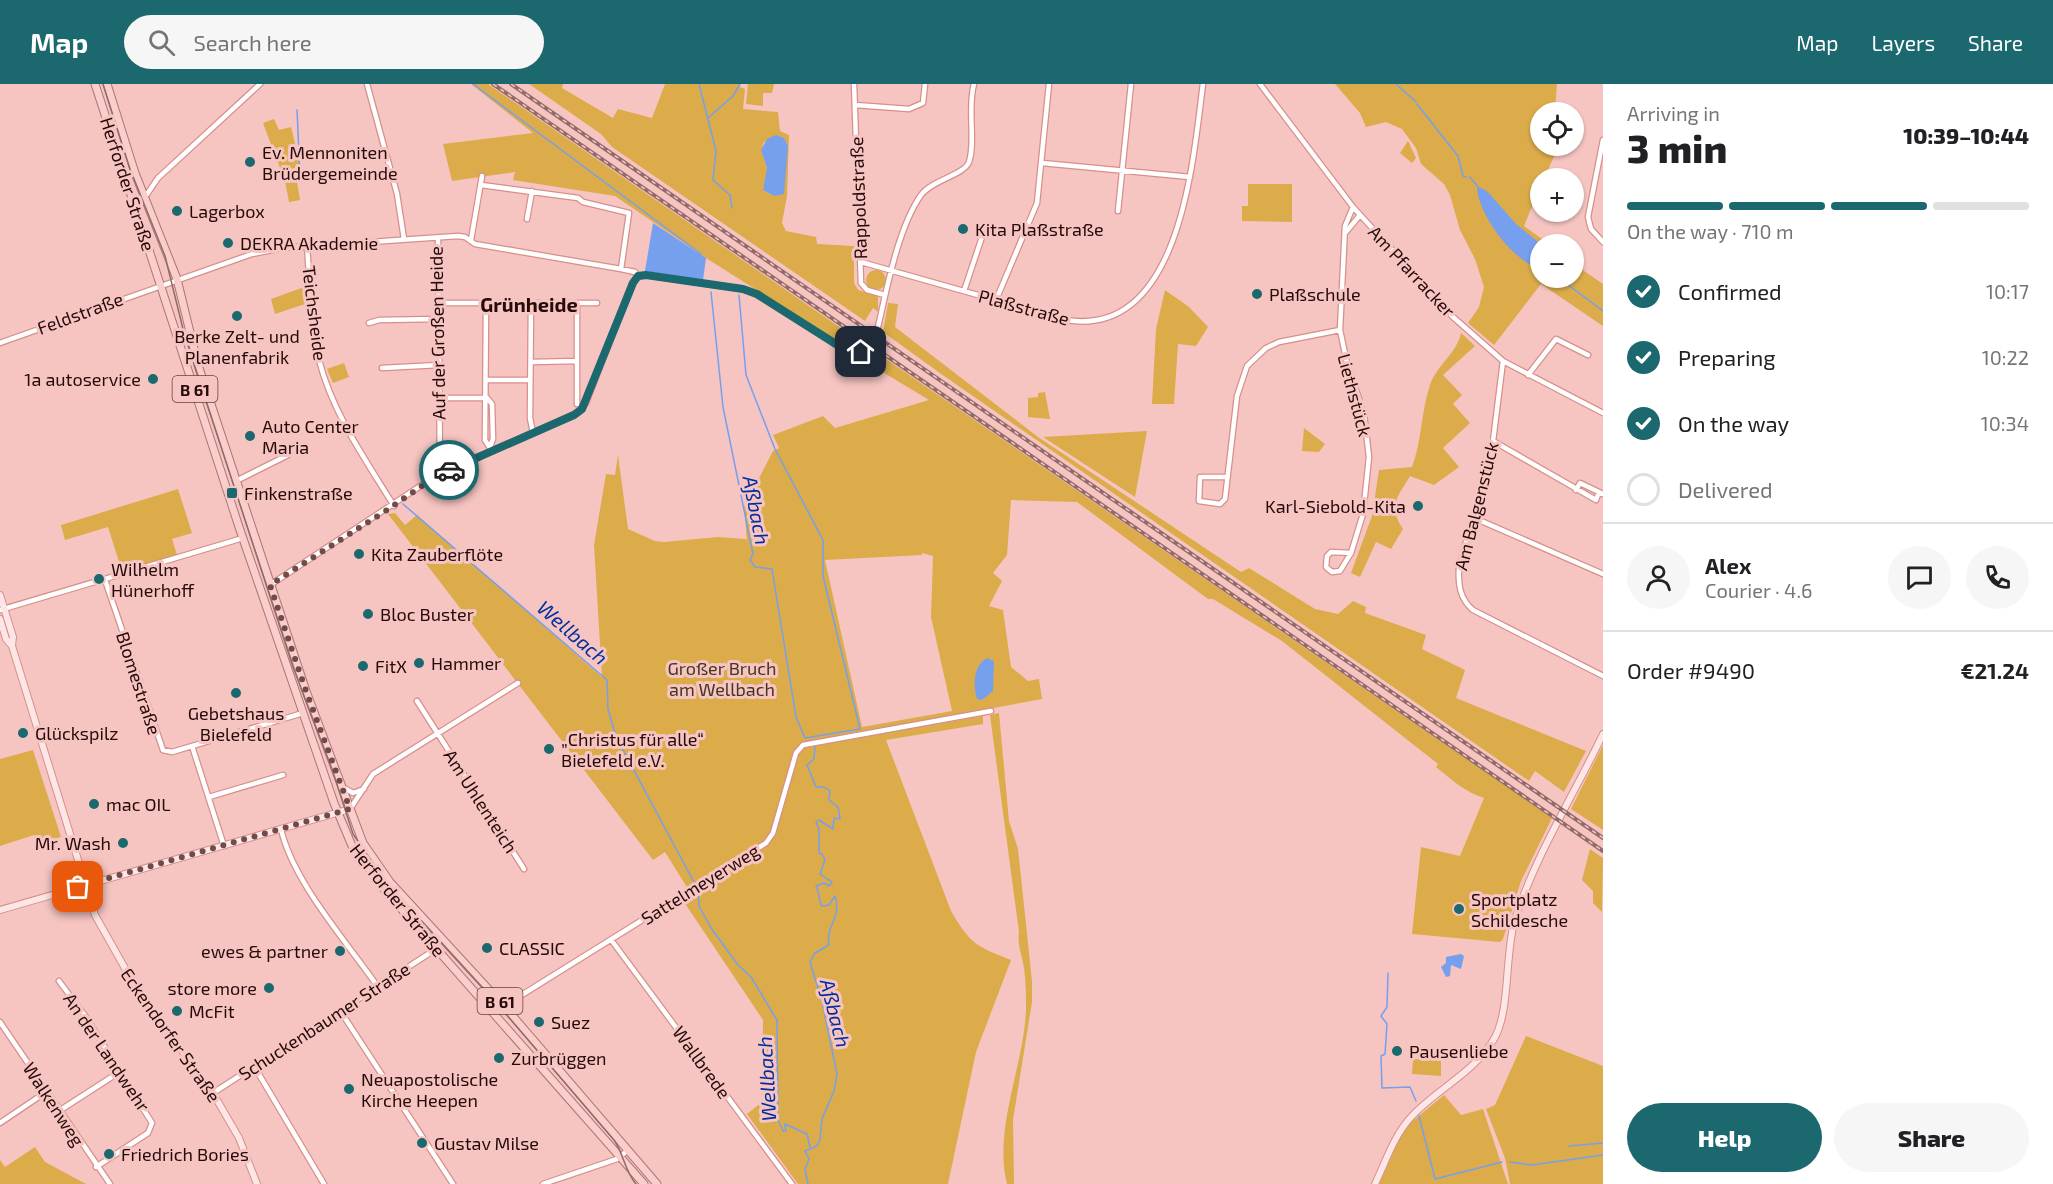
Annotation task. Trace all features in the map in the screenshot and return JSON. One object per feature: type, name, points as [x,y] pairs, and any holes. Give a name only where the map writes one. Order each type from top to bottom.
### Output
[{"type":"main road","name":"Herforder Straße","points":[[95,84],[243,538],[348,838],[365,865],[436,949],[644,1184]]},
{"type":"main road","name":"Herforder Straße","points":[[107,84],[140,185],[177,279],[198,365],[270,585],[306,691],[363,843],[390,882],[504,1006],[657,1184]]},
{"type":"main road","points":[[243,538],[250,534],[251,527]]},
{"type":"main road","points":[[492,1011],[504,1006]]},
{"type":"street","points":[[140,185],[146,186],[158,178],[260,84]]},
{"type":"street","points":[[367,84],[397,194],[404,239]]},
{"type":"street","name":"Rappoldstraße","points":[[854,84],[862,287],[885,295]]},
{"type":"street","points":[[855,105],[914,108],[923,103],[925,84]]},
{"type":"street","points":[[878,327],[891,271],[920,197],[928,186],[961,170],[970,160],[971,95],[974,84]]},
{"type":"street","points":[[996,300],[1037,203],[1049,84]]},
{"type":"street","points":[[1118,211],[1131,84]]},
{"type":"street","name":"Plaßstraße","points":[[861,262],[1074,321],[1102,319],[1124,309],[1139,296],[1168,251],[1183,214],[1203,84]]},
{"type":"street","name":"Am Pfarracker","points":[[1260,84],[1353,207],[1425,288],[1503,361],[1603,413]]},
{"type":"street","points":[[1603,140],[1588,216],[1591,229],[1603,242]]},
{"type":"street","points":[[1042,163],[1190,177]]},
{"type":"street","points":[[471,240],[482,176]]},
{"type":"street","points":[[145,198],[158,178]]},
{"type":"street","points":[[481,185],[578,198],[583,202],[628,213],[621,269]]},
{"type":"street","points":[[527,219],[532,191]]},
{"type":"street","name":"Liethstück","points":[[1351,553],[1366,498],[1369,457],[1364,414],[1347,363],[1340,330],[1347,215],[1353,207]]},
{"type":"street","points":[[1345,235],[1360,215]]},
{"type":"street","points":[[438,238],[458,237],[471,240],[475,244],[621,269],[634,272],[638,276]]},
{"type":"street","points":[[964,291],[982,237]]},
{"type":"street","name":"Auf der Großen Heide","points":[[177,279],[252,254],[307,246],[438,238],[440,469],[442,474]]},
{"type":"street","name":"Teichsheide","points":[[307,246],[316,338],[323,371],[348,434],[394,506]]},
{"type":"street","points":[[270,585],[442,474],[491,449],[534,433],[582,409],[633,283],[638,276],[646,275],[743,289],[757,294],[850,353],[861,352],[866,346]]},
{"type":"street","points":[[161,284],[177,279]]},
{"type":"street","name":"Feldstraße","points":[[0,343],[161,284]]},
{"type":"street","points":[[531,302],[531,427],[534,433]]},
{"type":"street","points":[[439,303],[597,303]]},
{"type":"street","points":[[486,303],[485,440],[491,449]]},
{"type":"street","points":[[577,303],[577,404]]},
{"type":"street","points":[[369,323],[379,320],[439,319]]},
{"type":"street","points":[[1226,477],[1200,477],[1199,501],[1220,504],[1223,502],[1237,396],[1247,366],[1266,348],[1279,342],[1340,330]]},
{"type":"street","points":[[1528,375],[1556,339],[1588,355]]},
{"type":"street","points":[[532,362],[577,361]]},
{"type":"street","name":"Am Balgenstück","points":[[1503,361],[1493,441],[1472,517],[1458,578],[1459,588],[1468,606],[1603,676]]},
{"type":"street","points":[[382,368],[439,365]]},
{"type":"street","points":[[486,380],[530,380]]},
{"type":"street","points":[[439,399],[487,398]]},
{"type":"street","points":[[1493,441],[1576,490],[1596,500],[1601,493],[1580,483],[1576,490]]},
{"type":"street","points":[[236,482],[288,455]]},
{"type":"street","points":[[1472,517],[1603,574]]},
{"type":"street","points":[[2,609],[243,538]]},
{"type":"street","points":[[1331,552],[1351,553],[1340,571],[1332,572],[1326,567],[1327,556],[1331,552]]},
{"type":"street","name":"Blomestraße","points":[[105,580],[160,747],[167,752],[303,713]]},
{"type":"street","name":"Eckendorfer Straße","points":[[0,595],[2,609],[13,637],[12,646]]},
{"type":"street","name":"Eckendorfer Straße","points":[[0,619],[6,639],[12,646],[96,915],[122,966],[213,1093],[239,1138],[257,1184]]},
{"type":"street","points":[[0,910],[350,809],[374,774],[518,683]]},
{"type":"street","name":"Am Uhlenteich","points":[[417,701],[524,868]]},
{"type":"street","name":"Sattelmeyerweg","points":[[504,1006],[612,941],[766,843],[773,833],[795,753],[803,745],[991,711]]},
{"type":"street","points":[[1375,1184],[1395,1140],[1409,1118],[1479,1059],[1496,1037],[1501,1022],[1511,939],[1521,905],[1545,847],[1603,734]]},
{"type":"street","points":[[192,746],[224,846]]},
{"type":"street","points":[[209,797],[283,775]]},
{"type":"street","points":[[342,787],[354,793],[364,789]]},
{"type":"street","points":[[281,830],[290,856],[304,881],[378,987]]},
{"type":"street","name":"Wallbrede","points":[[612,941],[792,1184]]},
{"type":"street","name":"Schuckenbaumer Straße","points":[[213,1093],[436,949]]},
{"type":"street","name":"An der Landwehr","points":[[59,981],[121,1071],[150,1117],[152,1126],[148,1133],[96,1167]]},
{"type":"street","points":[[341,1012],[453,1184]]},
{"type":"street","name":"Walkenweg","points":[[0,1022],[96,1167],[110,1184]]},
{"type":"street","points":[[254,1066],[324,1184]]},
{"type":"street","points":[[58,1111],[121,1071]]},
{"type":"street","points":[[0,1123],[46,1092]]},
{"type":"street","points":[[543,1184],[620,1157],[627,1150]]},
{"type":"green space","points":[[471,84],[488,84],[864,344],[857,350],[851,350],[706,258],[615,196],[513,180],[515,172],[452,181],[443,144],[533,133]]},
{"type":"green space","points":[[529,84],[563,84],[562,88],[613,118],[618,109],[652,118],[665,84],[740,84],[740,87],[745,89],[743,109],[778,112],[780,131],[789,135],[787,196],[782,223],[786,231],[816,237],[817,244],[854,246],[854,283],[858,290],[878,296],[878,312],[873,308],[865,321],[612,147],[601,134]],"holes":[[[784,138],[788,146],[772,195],[763,190],[767,176],[762,153],[764,142]]]},
{"type":"green space","points":[[748,84],[774,84],[772,93],[763,93],[763,106],[746,104]]},
{"type":"green space","points":[[1335,84],[1557,84],[1556,102],[1530,102],[1530,156],[1554,156],[1549,168],[1530,168],[1530,211],[1524,226],[1535,234],[1530,234],[1530,237],[1523,232],[1488,192],[1523,258],[1530,263],[1530,288],[1538,288],[1494,345],[1468,323],[1479,307],[1484,287],[1444,184],[1421,164],[1416,148],[1402,129],[1386,122],[1366,127],[1360,113]]},
{"type":"green space","points":[[274,119],[279,130],[291,127],[303,176],[297,182],[300,200],[289,202],[285,181],[263,123]]},
{"type":"green space","points":[[1408,141],[1416,158],[1412,163],[1400,153]]},
{"type":"green space","points":[[1248,184],[1292,184],[1292,222],[1242,221],[1242,206],[1248,206]]},
{"type":"green space","points":[[872,270],[880,270],[886,276],[886,284],[880,290],[872,290],[866,284],[866,276]]},
{"type":"green space","points":[[1584,271],[1603,284],[1603,326],[1547,288],[1584,288]]},
{"type":"green space","points":[[307,286],[308,303],[275,314],[271,299]]},
{"type":"green space","points":[[1165,290],[1189,307],[1208,327],[1196,346],[1178,344],[1174,404],[1152,404],[1156,329]]},
{"type":"green space","points":[[888,303],[898,304],[895,327],[1038,437],[1241,572],[1249,568],[1315,609],[1338,614],[1353,601],[1366,607],[1365,613],[1426,635],[1422,649],[1465,670],[1456,698],[1586,751],[1564,792],[1535,771],[1529,781],[883,332]]},
{"type":"green space","points":[[1461,333],[1475,346],[1443,375],[1462,395],[1453,404],[1470,423],[1443,448],[1459,467],[1434,485],[1410,476],[1398,496],[1395,507],[1398,521],[1403,529],[1391,549],[1376,542],[1360,577],[1351,573],[1372,516],[1379,470],[1412,467],[1430,385],[1437,371],[1455,347]]},
{"type":"green space","name":"Großer Bruch am Wellbach","points":[[870,348],[1552,818],[1521,881],[1503,939],[1500,942],[1412,934],[1421,847],[1460,856],[1484,798],[1453,781],[1436,767],[1438,764],[1282,641],[1213,599],[1208,599],[1077,502],[1011,500],[1007,555],[993,573],[1002,581],[989,606],[1003,610],[1011,667],[1028,681],[1039,679],[1042,699],[859,733],[860,737],[983,716],[983,724],[886,740],[951,911],[975,943],[1011,960],[976,1052],[948,1184],[798,1184],[747,1114],[762,1102],[763,1020],[682,899],[696,891],[694,886],[688,889],[665,852],[653,860],[388,514],[395,513],[405,525],[417,515],[602,677],[594,545],[606,474],[615,475],[618,455],[628,529],[655,541],[664,542],[718,537],[746,539],[747,542],[744,507],[773,451],[779,448],[773,435],[823,416],[835,428],[929,400],[861,359]],"holes":[[[922,553],[933,556],[931,617],[952,711],[862,727],[825,560],[922,555]]]},
{"type":"green space","points":[[344,363],[349,377],[333,383],[327,369]]},
{"type":"green space","points":[[1045,392],[1050,419],[1028,417],[1028,398],[1038,397],[1038,393]]},
{"type":"green space","points":[[1304,428],[1325,444],[1319,452],[1302,451]]},
{"type":"green space","points":[[1147,431],[1135,497],[1043,437]]},
{"type":"green space","points":[[178,489],[192,533],[172,539],[177,555],[122,571],[108,527],[65,540],[61,525]]},
{"type":"green space","points":[[999,713],[1009,821],[1018,849],[1032,981],[1032,1002],[1013,1120],[1014,1184],[1007,1184],[1004,1141],[1006,1119],[1024,1031],[1026,989],[990,715]]},
{"type":"green space","points":[[1603,745],[1603,830],[1571,809]]},
{"type":"green space","points":[[33,750],[61,837],[37,843],[34,835],[0,846],[0,759]]},
{"type":"green space","points":[[1590,849],[1603,858],[1602,912],[1593,903],[1593,891],[1582,880]]},
{"type":"green space","points":[[1526,1036],[1603,1066],[1603,1184],[1510,1184],[1505,1158],[1486,1109],[1495,1105]]},
{"type":"green space","points":[[1413,1059],[1441,1060],[1441,1076],[1412,1074]]},
{"type":"green space","points":[[1444,1095],[1461,1115],[1483,1109],[1508,1184],[1379,1184],[1402,1133],[1409,1124]]},
{"type":"green space","points":[[35,1147],[45,1162],[86,1184],[0,1184],[0,1160],[5,1167]]},
{"type":"water","points":[[776,135],[784,138],[788,146],[784,194],[774,196],[763,190],[767,168],[761,150],[767,139]]},
{"type":"water","points":[[1477,186],[1488,192],[1516,224],[1530,235],[1530,265],[1509,247],[1490,223]]},
{"type":"water","points":[[653,223],[706,258],[703,280],[645,271]]},
{"type":"water","points":[[987,658],[994,661],[993,691],[982,700],[977,699],[975,676],[982,661]]},
{"type":"water","points":[[1461,954],[1464,956],[1461,969],[1451,965],[1450,976],[1446,977],[1441,967],[1446,963],[1446,957]]},
{"type":"waterway","points":[[473,84],[701,254]]},
{"type":"waterway","name":"Aßbach","points":[[699,84],[716,151],[713,180],[730,195],[732,208]]},
{"type":"waterway","points":[[708,118],[733,96],[740,84]]},
{"type":"waterway","points":[[1396,84],[1416,102]]},
{"type":"waterway","points":[[1417,104],[1458,156],[1463,176],[1466,177]]},
{"type":"waterway","name":"Wellbach","points":[[297,110],[300,176]]},
{"type":"waterway","points":[[1470,177],[1478,187]]},
{"type":"waterway","points":[[1572,288],[1603,311]]},
{"type":"waterway","points":[[711,292],[723,407],[753,554],[750,560],[755,567],[772,569],[796,717],[805,738],[860,729],[823,576],[823,540],[775,449],[746,375],[739,295]]},
{"type":"waterway","name":"Wellbach","points":[[403,504],[607,680],[608,709],[616,737],[695,884]]},
{"type":"waterway","name":"Aßbach","points":[[808,1184],[805,1169],[809,1159],[805,1151],[817,1146],[820,1139],[822,1119],[834,1091],[837,1074],[822,1001],[810,962],[815,953],[829,945],[828,938],[837,904],[835,896],[829,905],[822,906],[816,886],[824,883],[829,886],[832,882],[820,874],[825,860],[819,853],[819,829],[816,822],[819,820],[833,829],[834,818],[840,819],[838,807],[829,800],[830,791],[824,787],[816,787],[807,765],[814,759],[815,745]]},
{"type":"waterway","name":"Wellbach","points":[[698,890],[699,906],[711,928],[738,965],[751,977],[777,1020],[778,1120],[783,1131],[786,1131],[785,1124],[807,1134],[810,1147]]},
{"type":"waterway","points":[[1388,973],[1387,1007],[1381,1016],[1387,1024],[1385,1054],[1381,1056],[1382,1088],[1410,1087],[1416,1101]]},
{"type":"waterway","points":[[1419,1116],[1435,1179],[1502,1162]]},
{"type":"waterway","points":[[1569,1146],[1603,1143]]},
{"type":"waterway","points":[[1510,1162],[1532,1165],[1603,1155]]},
{"type":"tunnel","points":[[866,346],[878,327]]},
{"type":"tram line","points":[[103,84],[130,169],[165,256],[184,333],[293,667],[332,769],[353,834],[386,882],[494,1000],[614,1140],[636,1184]]},
{"type":"railway","points":[[493,84],[1603,851]]},
{"type":"railway","points":[[511,84],[1603,838]]},
{"type":"way so far","points":[[78,887],[350,809],[270,585],[434,477],[449,470]]},
{"type":"place","name":"Ev. Mennoniten Brüdergemeinde","points":[[250,162]]},
{"type":"place","name":"Lagerbox","points":[[177,211]]},
{"type":"place","name":"Kita Plaßstraße","points":[[963,229]]},
{"type":"place","name":"DEKRA Akademie","points":[[228,243]]},
{"type":"place","name":"Plaßschule","points":[[1257,294]]},
{"type":"place","name":"Berke Zelt- und Planenfabrik","points":[[237,316]]},
{"type":"place","name":"1a autoservice","points":[[153,379]]},
{"type":"place","name":"Auto Center Maria","points":[[250,436]]},
{"type":"place","name":"Finkenstraße","points":[[232,493]]},
{"type":"place","name":"Karl-Siebold-Kita","points":[[1418,506]]},
{"type":"place","name":"Kita Zauberflöte","points":[[359,554]]},
{"type":"place","name":"Wilhelm Hünerhoff","points":[[99,579]]},
{"type":"place","name":"Bloc Buster","points":[[368,614]]},
{"type":"place","name":"Hammer","points":[[419,663]]},
{"type":"place","name":"FitX","points":[[363,666]]},
{"type":"place","name":"Gebetshaus Bielefeld","points":[[236,693]]},
{"type":"place","name":"Glückspilz","points":[[23,733]]},
{"type":"place","name":"„Christus für alle“ Bielefeld e.V.","points":[[549,749]]},
{"type":"place","name":"mac OIL","points":[[94,804]]},
{"type":"place","name":"Mr. Wash","points":[[123,843]]},
{"type":"place","name":"Sportplatz Schildesche","points":[[1459,909]]},
{"type":"place","name":"CLASSIC","points":[[487,948]]},
{"type":"place","name":"ewes & partner","points":[[340,951]]},
{"type":"place","name":"store more","points":[[269,988]]},
{"type":"place","name":"McFit","points":[[177,1011]]},
{"type":"place","name":"Suez","points":[[539,1022]]},
{"type":"place","name":"Pausenliebe","points":[[1397,1051]]},
{"type":"place","name":"Zurbrüggen","points":[[499,1058]]},
{"type":"place","name":"Neuapostolische Kirche Heepen","points":[[349,1089]]},
{"type":"place","name":"Gustav Milse","points":[[422,1143]]},
{"type":"place","name":"Friedrich Bories","points":[[109,1154]]},
{"type":"district","name":"Grünheide","points":[[529,304]]},
{"type":"route","points":[[449,470],[574,415],[582,409],[633,283],[638,276],[646,275],[743,289],[757,294],[850,353],[861,352]]}]
